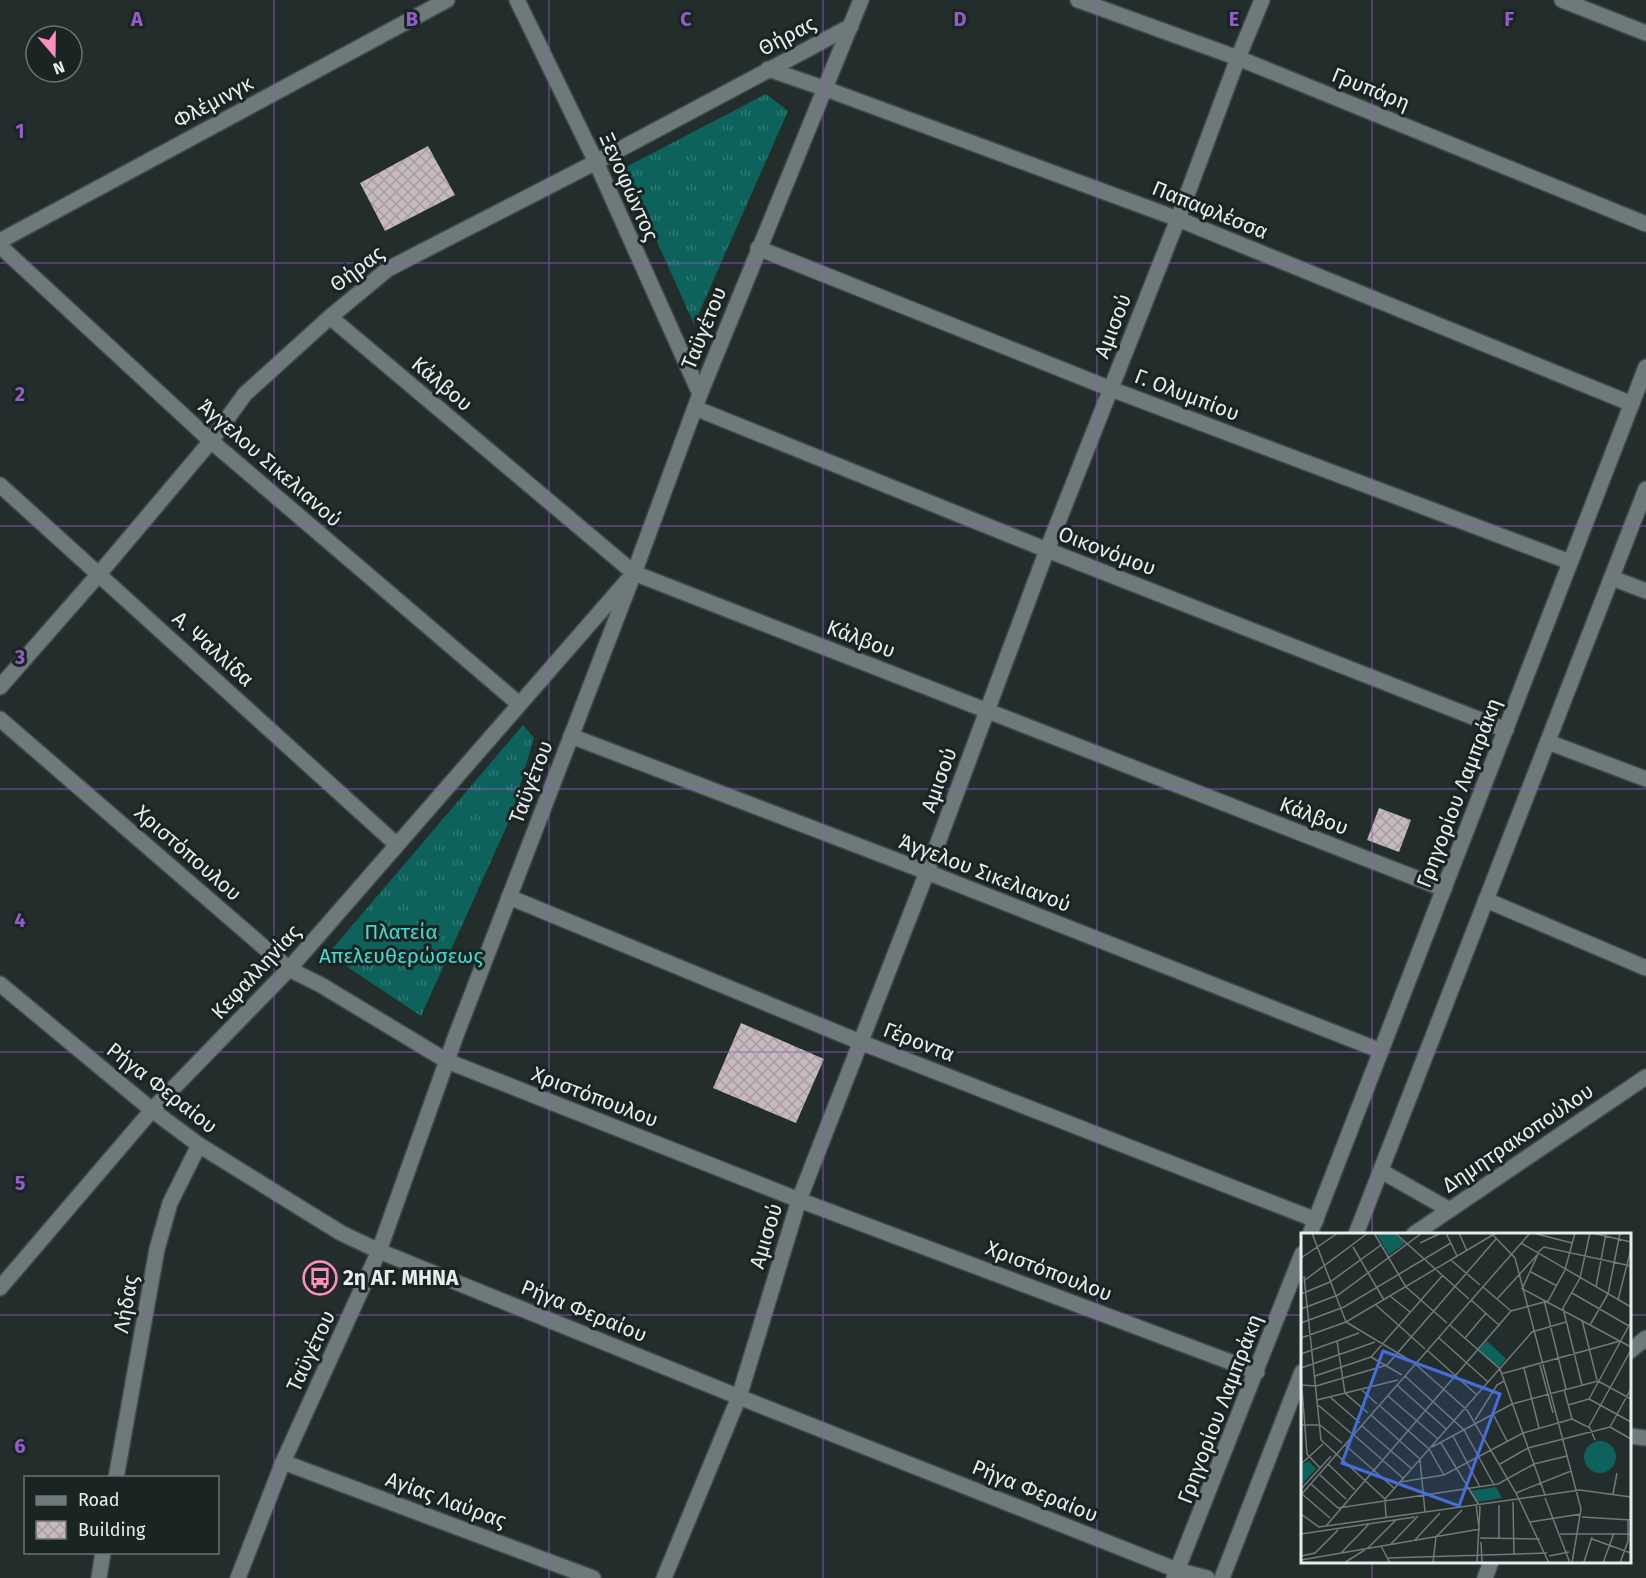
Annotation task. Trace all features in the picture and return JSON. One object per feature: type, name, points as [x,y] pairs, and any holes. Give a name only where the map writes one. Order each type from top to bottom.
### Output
[{"type":"street","name":"Φλέμινγκ","points":[[0,241],[447,0]]},
{"type":"street","name":"Ξενοφώντος","points":[[517,0],[596,162],[698,401]]},
{"type":"street","name":"Ταϋγέτου","points":[[238,1578],[283,1462],[379,1251],[447,1061],[698,401],[758,248],[826,89],[861,0]]},
{"type":"street","name":"Γρυπάρη","points":[[1078,0],[1238,58],[1646,224]]},
{"type":"street","name":"Αμισού","points":[[664,1578],[739,1397],[799,1200],[927,873],[1047,550],[1112,389],[1262,0]]},
{"type":"street","points":[[1562,0],[1646,33]]},
{"type":"street","name":"Θήρας","points":[[0,687],[211,441],[245,394],[330,317],[388,269],[596,162],[851,26]]},
{"type":"street","name":"Παπαφλέσσα","points":[[768,69],[1178,219],[1632,404]]},
{"type":"street","name":"Άγγελου Σικελιανού","points":[[0,246],[211,441],[519,704]]},
{"type":"street","name":"Γ. Ολυμπίου","points":[[758,248],[1112,389],[1570,562]]},
{"type":"street","name":"Κάλβου","points":[[330,317],[634,573],[1444,889]]},
{"type":"street","name":"Γρηγορίου Λαμπράκη","points":[[1313,1227],[1646,367]]},
{"type":"street","name":"Οικονόμου","points":[[698,401],[1047,550],[1506,730]]},
{"type":"street","name":"Α. Ψαλλίδα","points":[[0,484],[397,845]]},
{"type":"street","points":[[1356,1233],[1646,489]]},
{"type":"street","name":"Κεφαλληνίας","points":[[0,1288],[152,1110],[290,969],[634,573]]},
{"type":"street","points":[[1612,578],[1646,591]]},
{"type":"street","name":"Χριστόπουλου","points":[[0,718],[290,969],[321,985],[447,1061],[799,1200],[1257,1372]]},
{"type":"street","name":"Άγγελου Σικελιανού","points":[[572,736],[1381,1051]]},
{"type":"street","points":[[1548,742],[1646,779]]},
{"type":"street","name":"Γέροντα","points":[[509,897],[1313,1227]]},
{"type":"street","points":[[1486,900],[1646,968]]},
{"type":"street","name":"Ρήγα Φεραίου","points":[[0,984],[152,1110],[199,1145],[341,1233],[379,1251],[1176,1574],[1207,1578]]},
{"type":"street","name":"Δημητρακοπούλου","points":[[1416,1233],[1646,1077]]},
{"type":"street","name":"Λήδας","points":[[116,1476],[157,1249],[170,1203],[199,1145]]},
{"type":"street","points":[[1381,1171],[1450,1210]]},
{"type":"street","name":"Γρηγορίου Λαμπράκη","points":[[1176,1574],[1301,1257]]},
{"type":"street","points":[[1631,1349],[1646,1338]]},
{"type":"street","points":[[1222,1578],[1301,1375]]},
{"type":"street","points":[[1631,1436],[1646,1438]]},
{"type":"street","name":"Αγίας Λαύρας","points":[[283,1462],[593,1578]]},
{"type":"street","points":[[99,1578],[103,1554]]},
{"type":"street","points":[[1485,1578],[1491,1563]]},
{"type":"green space","points":[[766,94],[788,111],[694,324],[624,168]]},
{"type":"green space","name":"Πλατεία Απελευθερώσεως","points":[[523,725],[534,738],[510,819],[421,1016],[328,954]]},
{"type":"building","points":[[428,146],[455,195],[385,231],[360,183]]},
{"type":"building","points":[[1379,808],[1411,820],[1399,852],[1367,840]]},
{"type":"building","points":[[741,1023],[824,1059],[796,1123],[713,1088]]},
{"type":"place","name":"2η ΑΓ. ΜΗΝΑ","points":[[320,1278]]}]
